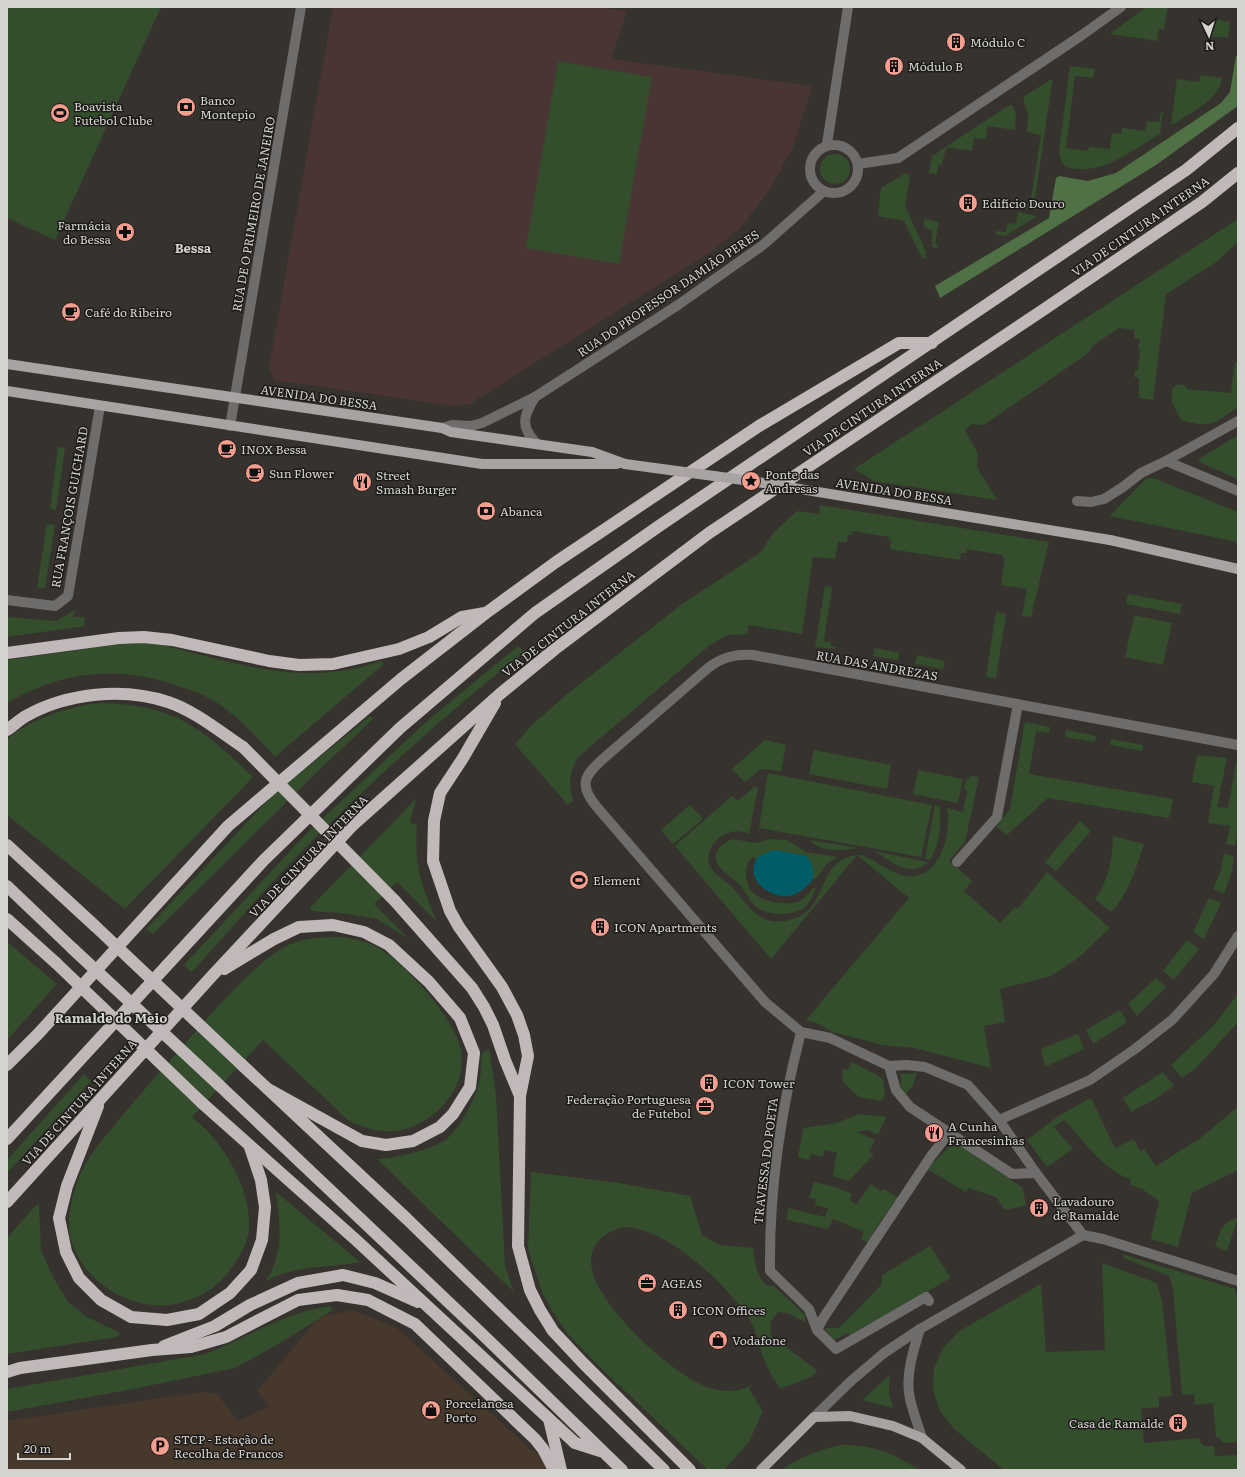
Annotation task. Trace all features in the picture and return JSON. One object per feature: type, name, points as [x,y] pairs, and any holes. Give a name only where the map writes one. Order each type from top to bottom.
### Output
[{"type":"highway","name":"VIA DE CINTURA INTERNA","points":[[7,1138],[264,860],[400,728],[535,613],[659,526],[1186,170],[1238,128]]},
{"type":"highway","name":"VIA DE CINTURA INTERNA","points":[[7,1202],[211,977],[353,825],[500,694],[555,649],[709,533],[1202,202],[1238,173]]},
{"type":"highway","points":[[7,1065],[38,1034],[228,826],[401,679],[486,613],[556,562],[759,426],[899,343],[932,343]]},
{"type":"highway","points":[[7,653],[112,639],[144,637],[172,640],[269,661],[299,665],[333,664],[399,648],[429,636],[462,617],[486,613]]},
{"type":"highway","points":[[500,694],[463,758],[440,793],[434,821],[433,861],[450,911],[459,927],[502,987],[517,1015],[528,1056],[520,1096],[518,1246],[530,1290],[553,1331],[690,1470]]},
{"type":"highway","points":[[7,730],[26,716],[59,702],[93,695],[132,695],[168,702],[194,714],[243,748],[395,901],[476,994],[493,1025],[505,1060],[520,1096]]},
{"type":"highway","points":[[8,846],[407,1219],[664,1470]]},
{"type":"highway","points":[[7,886],[481,1333],[622,1470]]},
{"type":"highway","points":[[7,919],[56,963],[202,1103],[356,1240],[575,1443],[602,1451]]},
{"type":"highway","points":[[211,977],[274,939],[299,927],[333,924],[364,932],[389,945],[429,982],[460,1018],[474,1053],[470,1087],[453,1114],[440,1127],[413,1141],[386,1145],[362,1141],[268,1089]]},
{"type":"highway","points":[[7,927],[22,933]]},
{"type":"highway","points":[[100,1100],[67,1186],[59,1218],[66,1252],[79,1278],[101,1300],[131,1317],[167,1320],[200,1314],[230,1293],[251,1270],[262,1240],[265,1207],[261,1180],[250,1146]]},
{"type":"highway","points":[[152,1350],[215,1326],[250,1305],[298,1283],[343,1276],[375,1283],[426,1305]]},
{"type":"highway","points":[[7,1372],[20,1368],[152,1350],[191,1347],[226,1337],[298,1300],[337,1295],[368,1300],[415,1324],[535,1439],[543,1449],[554,1470]]},
{"type":"highway","points":[[549,1419],[561,1470]]},
{"type":"highway","points":[[642,1448],[682,1470]]},
{"type":"main road","name":"AVENIDA DO BESSA","points":[[7,364],[442,428],[451,432],[592,452],[625,464]]},
{"type":"main road","name":"AVENIDA DO BESSA","points":[[7,391],[482,464],[625,464],[759,482],[1110,540],[1238,569]]},
{"type":"main road","points":[[761,1470],[814,1417],[850,1416],[876,1421],[922,1438],[961,1470]]},
{"type":"street","name":"RUA DE O PRIMEIRO DE JANEIRO","points":[[230,426],[301,7]]},
{"type":"street","points":[[827,144],[845,146],[856,157],[858,164],[856,180],[851,187],[836,193],[824,191],[814,183],[810,168],[816,153],[827,144],[848,7]]},
{"type":"street","points":[[858,164],[898,158],[1082,35],[1121,7]]},
{"type":"street","name":"RUA DO PROFESSOR DAMIÃO PERES","points":[[442,428],[452,425],[471,426],[482,423],[535,397],[678,304],[763,245],[824,191]]},
{"type":"street","name":"RUA DO PROFESSOR DAMIÃO PERES","points":[[535,397],[526,411],[525,424],[528,435],[537,444]]},
{"type":"street","name":"RUA FRANÇOIS GUICHARD","points":[[7,600],[56,606],[68,596],[100,406]]},
{"type":"street","points":[[1077,501],[1090,502],[1104,499],[1141,473],[1166,461],[1238,421]]},
{"type":"street","points":[[1166,461],[1238,491]]},
{"type":"street","name":"RUA DAS ANDREZAS","points":[[801,1032],[765,1002],[587,795],[585,784],[589,772],[718,660],[737,654],[753,655],[1238,745]]},
{"type":"street","points":[[957,862],[997,817],[1018,704]]},
{"type":"street","points":[[999,1120],[1090,1080],[1135,1049],[1173,1019],[1214,974],[1238,936]]},
{"type":"street","points":[[801,1032],[830,1038],[889,1066],[907,1065],[925,1067],[968,1085],[999,1120],[1036,1173],[1083,1235]]},
{"type":"street","name":"TRAVESSA DO POETA","points":[[801,1032],[789,1080],[775,1172],[769,1234],[770,1271],[808,1308],[817,1330]]},
{"type":"street","points":[[889,1066],[896,1090],[910,1107],[1012,1174],[1036,1173]]},
{"type":"street","points":[[929,1301],[926,1296],[836,1349],[817,1330],[878,1234],[931,1156],[949,1133]]},
{"type":"street","points":[[814,1417],[873,1362],[920,1329],[1083,1235],[1103,1239],[1238,1280]]},
{"type":"street","points":[[920,1329],[912,1352],[909,1386],[910,1399],[922,1438]]},
{"type":"shaded area","points":[[333,7],[600,7],[627,11],[611,59],[812,86],[794,145],[769,191],[740,228],[712,251],[470,404],[453,406],[274,380],[269,367]]},
{"type":"shaded area","points":[[353,1310],[397,1328],[529,1448],[563,1470],[7,1470],[7,1421],[202,1392],[217,1394],[238,1421],[270,1406],[257,1391],[314,1323],[324,1316]]},
{"type":"green space","name":"Boavista Futebol Clube","points":[[7,7],[161,7],[55,240],[7,218]]},
{"type":"green space","points":[[1146,7],[1168,7],[1164,29],[1159,29],[1157,41],[1110,34]]},
{"type":"green space","points":[[1214,19],[1230,22],[1228,38],[1211,36]]},
{"type":"green space","points":[[1236,56],[1238,56],[1238,106],[1156,165],[940,298],[935,286],[1049,218],[1056,178],[1059,176],[1088,181],[1116,173],[1221,103],[1230,92]]},
{"type":"green space","points":[[558,61],[652,77],[619,264],[526,248]]},
{"type":"green space","points":[[1070,66],[1095,69],[1093,78],[1075,76],[1066,148],[1088,151],[1089,147],[1110,149],[1112,133],[1121,134],[1122,128],[1145,131],[1147,121],[1159,122],[1161,112],[1163,112],[1160,134],[1115,161],[1091,168],[1079,169],[1066,167],[1061,161],[1059,152]]},
{"type":"green space","points":[[1201,75],[1222,78],[1216,93],[1211,99],[1197,109],[1176,123],[1171,124],[1177,79],[1199,82]]},
{"type":"green space","points":[[1052,80],[1052,84],[1033,210],[1017,208],[1017,204],[1030,206],[1041,135],[1027,132],[1028,115],[1023,97]]},
{"type":"green space","points":[[1012,105],[1016,113],[1015,130],[988,126],[986,139],[974,138],[972,151],[947,147],[941,165],[938,165],[937,174],[929,173],[932,156],[1008,106]]},
{"type":"green space","points":[[835,154],[846,158],[850,169],[846,180],[835,184],[824,180],[820,169],[824,158]]},
{"type":"green space","points":[[906,173],[910,176],[905,206],[926,252],[925,259],[922,258],[904,221],[878,216],[881,188]]},
{"type":"green space","points":[[1018,212],[1037,216],[1005,236],[995,234],[996,231],[1006,232],[1008,223],[1016,224]]},
{"type":"green space","points":[[924,219],[939,222],[935,244],[938,244],[937,248],[932,247],[932,231],[924,227]]},
{"type":"green space","points":[[1238,219],[1238,242],[1215,263],[1166,294],[1153,400],[1139,398],[1139,378],[1134,377],[1135,370],[1138,370],[1140,349],[1138,349],[1140,339],[1134,338],[1134,330],[1119,328],[1092,346],[1090,351],[1084,356],[984,425],[972,424],[965,430],[978,454],[977,467],[997,500],[874,481],[854,469]]},
{"type":"green space","points":[[1235,362],[1238,362],[1238,407],[1212,423],[1199,424],[1181,420],[1172,403],[1172,389],[1178,384],[1186,386],[1186,389],[1231,393]]},
{"type":"green space","points":[[1238,435],[1238,479],[1199,462],[1199,459]]},
{"type":"green space","points":[[58,447],[65,448],[56,510],[50,509]]},
{"type":"green space","points":[[1147,478],[1153,478],[1238,512],[1238,542],[1110,516]]},
{"type":"green space","points":[[820,505],[1049,542],[1031,617],[1022,616],[1027,589],[1001,585],[1005,558],[1002,558],[1003,555],[967,549],[966,553],[961,553],[960,560],[890,549],[891,540],[888,540],[889,537],[853,531],[852,535],[848,535],[847,542],[838,542],[835,559],[813,557],[802,634],[749,625],[747,634],[728,635],[710,645],[578,757],[570,778],[570,788],[573,801],[568,805],[515,744],[532,725],[566,695],[681,605],[761,552],[773,533],[797,511],[819,514]]},
{"type":"green space","points":[[47,524],[55,525],[45,588],[37,587]]},
{"type":"green space","points":[[825,586],[832,587],[824,641],[831,642],[831,646],[836,647],[835,649],[815,647]]},
{"type":"green space","points":[[1128,594],[1182,604],[1180,614],[1126,604]]},
{"type":"green space","points":[[75,610],[73,617],[84,617],[85,626],[7,637],[7,617],[56,621]]},
{"type":"green space","points":[[996,612],[1006,614],[996,678],[986,677]]},
{"type":"green space","points":[[1134,615],[1172,623],[1163,665],[1125,657]]},
{"type":"green space","points":[[149,642],[236,664],[293,672],[322,673],[351,669],[381,661],[384,664],[275,757],[243,724],[218,703],[192,691],[158,680],[114,674],[92,674],[50,683],[7,703],[7,660],[120,644]]},
{"type":"green space","points":[[518,646],[524,652],[440,722],[307,846],[192,972],[184,965],[306,834],[426,722]]},
{"type":"green space","points":[[875,648],[899,653],[898,660],[873,656]]},
{"type":"green space","points":[[917,655],[945,661],[943,669],[915,664]]},
{"type":"green space","points":[[100,703],[149,708],[168,714],[185,722],[201,732],[253,777],[125,909],[7,815],[7,739],[39,719],[75,707]]},
{"type":"green space","points":[[370,716],[373,719],[316,773],[153,934],[146,929],[272,796]]},
{"type":"green space","points":[[1025,722],[1050,727],[1049,733],[1036,731],[1029,774],[1173,799],[1169,818],[1048,798],[1007,835],[996,827],[1010,809]]},
{"type":"green space","points":[[1066,730],[1096,736],[1095,742],[1065,737]]},
{"type":"green space","points":[[1111,739],[1143,745],[1142,751],[1110,745]]},
{"type":"green space","points":[[765,740],[786,745],[781,771],[761,769],[745,782],[732,769]]},
{"type":"green space","points":[[814,750],[891,765],[887,789],[809,774]]},
{"type":"green space","points":[[1197,755],[1227,758],[1217,807],[1228,808],[1236,763],[1238,763],[1238,827],[1235,846],[1226,844],[1230,826],[1208,823],[1214,786],[1192,782]]},
{"type":"green space","points":[[918,770],[963,779],[958,803],[913,794]]},
{"type":"green space","points":[[768,773],[932,805],[921,857],[759,828]]},
{"type":"green space","points":[[970,776],[979,777],[965,842],[949,861],[972,881],[964,891],[1000,923],[1015,907],[1018,909],[1047,872],[1110,928],[1078,958],[1051,976],[1000,989],[1005,1022],[984,1026],[991,1068],[915,1048],[883,1045],[833,1032],[817,1023],[806,1020],[909,898],[858,856],[862,855],[867,857],[901,875],[914,876],[924,873],[933,866],[940,856],[944,845],[948,820],[947,808],[963,812],[967,791],[964,789],[966,779],[969,780]]},
{"type":"green space","points":[[755,786],[758,789],[749,834],[734,831],[716,840],[710,850],[709,861],[713,871],[732,887],[754,912],[767,920],[776,921],[785,921],[800,916],[810,908],[828,874],[836,865],[846,858],[856,856],[771,959],[675,846],[732,796],[738,801]]},
{"type":"green space","points":[[416,799],[410,823],[417,824],[416,839],[420,874],[437,922],[397,882],[374,904],[409,939],[377,919],[342,913],[311,911],[310,908]]},
{"type":"green space","points":[[690,805],[703,819],[673,844],[661,830]]},
{"type":"green space","points":[[935,805],[940,807],[940,828],[938,841],[930,860],[925,859]]},
{"type":"green space","points":[[1080,821],[1091,831],[1056,871],[1045,862]]},
{"type":"green space","points":[[1113,836],[1144,844],[1127,889],[1123,897],[1111,912],[1095,899],[1100,892],[1109,869]]},
{"type":"green space","points":[[732,839],[757,843],[768,839],[787,840],[806,852],[837,857],[826,865],[816,879],[813,879],[813,867],[765,853],[757,859],[753,857],[747,866],[746,876],[751,891],[760,898],[772,902],[792,903],[802,900],[813,888],[816,889],[807,905],[802,909],[796,912],[774,914],[760,910],[755,906],[739,884],[718,865],[716,861],[716,853],[721,846]]},
{"type":"green space","points":[[810,840],[858,848],[845,850],[826,849]]},
{"type":"green space","points":[[874,851],[928,862],[921,867],[907,869]]},
{"type":"green space","points":[[1224,854],[1234,856],[1232,871],[1224,894],[1213,889],[1221,870]]},
{"type":"green space","points":[[1209,898],[1221,903],[1204,939],[1193,932]]},
{"type":"green space","points":[[326,937],[345,937],[371,944],[395,960],[421,986],[444,1014],[458,1040],[462,1056],[461,1071],[456,1086],[448,1099],[438,1111],[411,1127],[390,1131],[366,1127],[349,1121],[263,1040],[192,1117],[208,1132],[226,1155],[233,1166],[247,1203],[249,1229],[247,1240],[233,1266],[218,1283],[203,1294],[187,1301],[169,1305],[153,1305],[123,1297],[96,1280],[85,1268],[77,1255],[71,1240],[69,1226],[73,1194],[82,1171],[91,1155],[134,1102],[214,1011],[265,961],[281,949],[302,940]]},
{"type":"green space","points":[[1187,940],[1199,949],[1174,980],[1163,971]]},
{"type":"green space","points":[[7,942],[57,984],[7,1040]]},
{"type":"green space","points":[[1156,978],[1166,987],[1137,1016],[1128,1004]]},
{"type":"green space","points":[[1238,994],[1238,1022],[1197,1067],[1182,1078],[1171,1065],[1212,1027]]},
{"type":"green space","points":[[1120,1010],[1127,1022],[1093,1044],[1086,1030]]},
{"type":"green space","points":[[1078,1034],[1084,1049],[1045,1067],[1041,1049]]},
{"type":"green space","points":[[489,1049],[496,1095],[505,1266],[514,1292],[377,1159],[404,1155],[425,1149],[442,1142],[449,1137],[464,1118],[472,1101],[481,1075],[482,1053]]},
{"type":"green space","points":[[852,1062],[879,1076],[885,1082],[883,1084],[885,1095],[880,1101],[859,1097],[843,1082],[842,1070],[848,1069]]},
{"type":"green space","points":[[1163,1072],[1174,1086],[1155,1099],[1131,1112],[1123,1098]]},
{"type":"green space","points":[[917,1073],[913,1085],[906,1094],[901,1087],[901,1074]]},
{"type":"green space","points":[[84,1074],[91,1081],[7,1173],[7,1160]]},
{"type":"green space","points":[[1089,1099],[1092,1100],[1115,1148],[1134,1139],[1140,1151],[1144,1149],[1156,1166],[1199,1139],[1238,1107],[1238,1170],[1192,1193],[1178,1247],[1151,1239],[1159,1201],[1142,1189],[1131,1185],[1130,1179],[1120,1175],[1102,1162],[1064,1120],[1054,1127],[1073,1149],[1047,1167],[1027,1140],[1060,1115]]},
{"type":"green space","points":[[859,1114],[886,1117],[878,1135],[867,1130],[858,1132],[875,1140],[869,1152],[874,1154],[849,1181],[833,1176],[837,1152],[824,1150],[823,1157],[811,1154],[810,1160],[798,1157],[803,1128],[837,1123]]},
{"type":"green space","points":[[954,1142],[1023,1188],[1026,1205],[1005,1210],[996,1197],[968,1188],[966,1192],[927,1169]]},
{"type":"green space","points":[[531,1172],[619,1183],[690,1196],[702,1235],[720,1245],[753,1248],[756,1268],[766,1285],[774,1286],[805,1315],[805,1322],[787,1313],[778,1312],[770,1323],[771,1336],[817,1370],[813,1376],[780,1389],[765,1361],[750,1320],[727,1291],[695,1261],[660,1237],[642,1230],[625,1227],[622,1227],[601,1238],[595,1246],[591,1260],[594,1277],[604,1295],[618,1315],[636,1335],[656,1353],[694,1381],[710,1388],[736,1391],[751,1385],[749,1389],[763,1411],[749,1442],[724,1470],[708,1470],[602,1369],[567,1333],[553,1312],[542,1292],[528,1249]]},
{"type":"green space","points":[[814,1182],[835,1187],[852,1194],[850,1200],[856,1205],[871,1184],[881,1191],[883,1189],[898,1197],[879,1223],[868,1243],[861,1239],[864,1232],[833,1219],[828,1229],[787,1220],[788,1208],[825,1217],[828,1208],[815,1205],[816,1199],[809,1198]]},
{"type":"green space","points":[[276,1192],[360,1262],[299,1270],[265,1282],[276,1260],[280,1238]]},
{"type":"green space","points":[[39,1204],[41,1250],[53,1277],[68,1302],[87,1317],[120,1333],[117,1337],[7,1354],[7,1238],[36,1205]]},
{"type":"green space","points":[[1238,1218],[1227,1251],[1215,1246],[1222,1228],[1228,1222]]},
{"type":"green space","points":[[930,1246],[951,1278],[850,1335],[848,1333],[834,1340],[824,1328],[839,1328],[881,1285],[882,1275]]},
{"type":"green space","points":[[1122,1254],[1235,1289],[1238,1304],[1238,1442],[1223,1443],[1216,1437],[1213,1403],[1195,1405],[1194,1394],[1182,1395],[1173,1290],[1169,1276],[1124,1258]]},
{"type":"green space","points":[[1102,1263],[1157,1283],[1162,1301],[1172,1396],[1159,1397],[1159,1407],[1141,1409],[1144,1443],[1199,1438],[1200,1442],[1204,1446],[1214,1446],[1215,1456],[1238,1455],[1238,1470],[1004,1470],[954,1429],[940,1411],[933,1390],[934,1368],[943,1348],[958,1332],[1041,1284],[1046,1352],[1105,1350]]},
{"type":"green space","points":[[330,1306],[333,1310],[287,1339],[235,1368],[128,1390],[7,1412],[7,1389],[206,1354],[282,1319],[313,1309]]},
{"type":"green space","points":[[890,1375],[889,1392],[893,1408],[862,1400]]},
{"type":"green space","points":[[841,1445],[873,1448],[900,1458],[919,1470],[780,1470],[810,1454]]},
{"type":"water","points":[[775,850],[807,856],[813,867],[813,879],[807,886],[795,894],[779,896],[771,893],[758,883],[754,876],[753,868],[756,860],[767,852]]},
{"type":"place","name":"Módulo C","points":[[956,42]]},
{"type":"place","name":"Módulo B","points":[[894,66]]},
{"type":"place","name":"Banco Montepio","points":[[186,107]]},
{"type":"place","name":"Boavista Futebol Clube","points":[[60,113]]},
{"type":"place","name":"Edifício Douro","points":[[968,203]]},
{"type":"place","name":"Farmácia do Bessa","points":[[125,232]]},
{"type":"place","name":"Café do Ribeiro","points":[[71,312]]},
{"type":"place","name":"INOX Bessa","points":[[227,449]]},
{"type":"place","name":"Sun Flower","points":[[255,473]]},
{"type":"place","name":"Ponte das Andresas","points":[[751,481]]},
{"type":"place","name":"Street Smash Burger","points":[[362,482]]},
{"type":"place","name":"Abanca","points":[[486,511]]},
{"type":"place","name":"Element","points":[[579,880]]},
{"type":"place","name":"ICON Apartments","points":[[600,927]]},
{"type":"place","name":"ICON Tower","points":[[709,1083]]},
{"type":"place","name":"Federação Portuguesa de Futebol","points":[[705,1106]]},
{"type":"place","name":"A Cunha Francesinhas","points":[[934,1133]]},
{"type":"place","name":"Lavadouro de Ramalde","points":[[1039,1208]]},
{"type":"place","name":"AGEAS","points":[[647,1283]]},
{"type":"place","name":"ICON Offices","points":[[678,1310]]},
{"type":"place","name":"Vodafone","points":[[718,1340]]},
{"type":"place","name":"Porcelanosa Porto","points":[[431,1410]]},
{"type":"place","name":"Casa de Ramalde","points":[[1178,1423]]},
{"type":"place","name":"STCP - Estação de Recolha de Francos","points":[[160,1446]]},
{"type":"district","name":"Bessa","points":[[193,247]]},
{"type":"district","name":"Ramalde do Meio","points":[[111,1017]]}]
